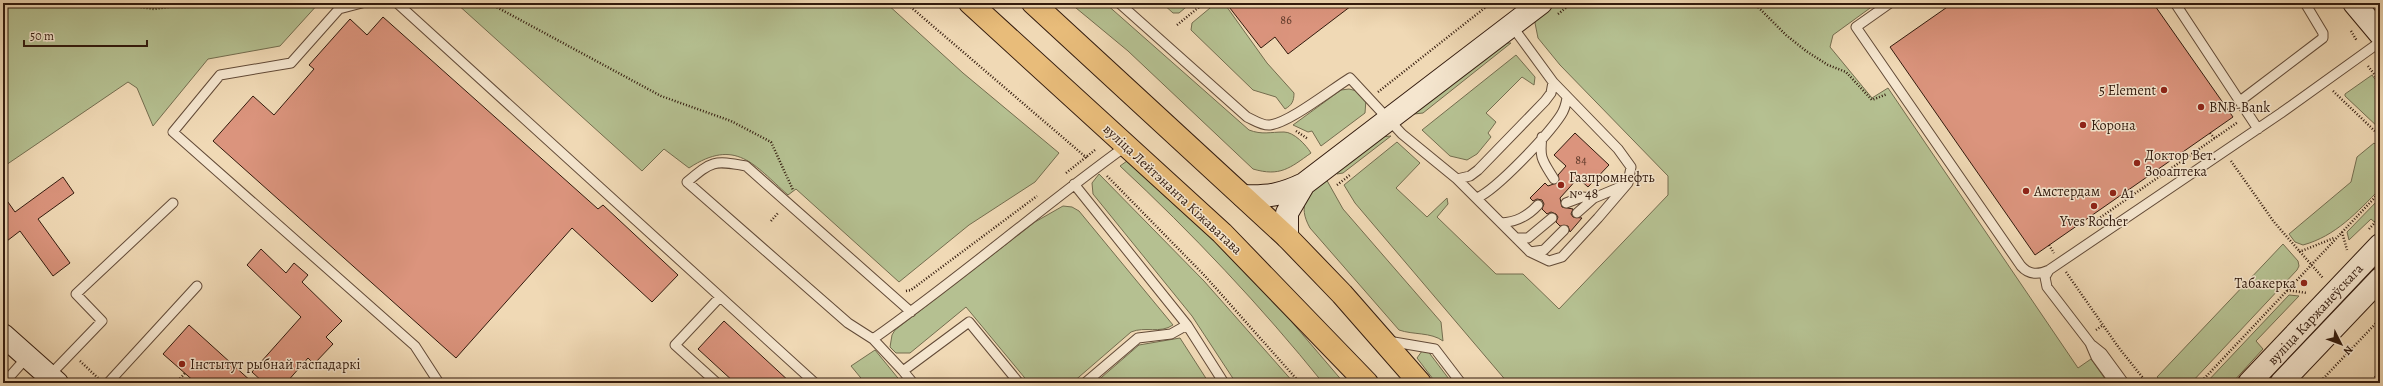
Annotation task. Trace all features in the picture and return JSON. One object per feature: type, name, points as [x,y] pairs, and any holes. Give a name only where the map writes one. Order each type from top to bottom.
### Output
[{"type":"main road","name":"вуліца Лейтэнанта Кіжаватава","points":[[970,3],[1128,145],[1269,279],[1367,383]]},
{"type":"main road","points":[[1033,3],[1287,237],[1342,294],[1420,383]]},
{"type":"street","points":[[1243,196],[1270,197],[1285,193],[1304,184],[1541,3]]},
{"type":"street","points":[[2354,3],[2380,34]]},
{"type":"street","points":[[2370,3],[2380,27]]},
{"type":"street","points":[[1287,237],[1286,213],[1304,184]]},
{"type":"street","name":"вуліца Каржанеўскага","points":[[2250,383],[2380,245]]},
{"type":"street","name":"вуліца Каржанеўскага","points":[[2282,383],[2380,279]]},
{"type":"street","points":[[3,335],[53,379]]},
{"type":"lane","points":[[362,3],[339,9],[291,63],[220,74],[173,132],[415,346],[439,383]]},
{"type":"lane","points":[[397,3],[815,383]]},
{"type":"lane","points":[[1119,3],[1247,117],[1262,124],[1270,125],[1285,119],[1350,78],[1402,134],[1477,198],[1530,252],[1549,261],[1562,257],[1628,183],[1631,167],[1618,149],[1566,98],[1512,26]]},
{"type":"lane","points":[[1890,3],[1856,27],[1899,87],[2021,266],[2030,273],[2036,274],[2048,270],[2258,129],[2380,42]]},
{"type":"lane","points":[[2175,3],[2258,129]]},
{"type":"lane","points":[[2240,102],[2320,43],[2323,38],[2323,33],[2305,3]]},
{"type":"lane","points":[[1456,179],[1470,176],[1478,170],[1545,101],[1551,93],[1553,82]]},
{"type":"lane","points":[[1477,198],[1496,187],[1561,116],[1566,98]]},
{"type":"lane","points":[[1542,137],[1540,154],[1544,165],[1554,179]]},
{"type":"lane","points":[[873,339],[911,312],[1074,184],[1128,145]]},
{"type":"lane","points":[[911,312],[787,204],[746,166],[720,161],[703,168],[687,182],[848,323],[873,339],[913,383]]},
{"type":"lane","points":[[1578,213],[1594,198],[1628,183]]},
{"type":"lane","points":[[1074,184],[1187,325],[1224,383]]},
{"type":"lane","points":[[1566,203],[1582,197],[1594,198]]},
{"type":"lane","points":[[53,379],[71,353],[102,320],[76,294],[173,203]]},
{"type":"lane","points":[[1501,223],[1515,222],[1532,212],[1538,206]]},
{"type":"lane","points":[[1516,238],[1528,238],[1552,218]]},
{"type":"lane","points":[[1530,252],[1544,250],[1564,230]]},
{"type":"lane","points":[[2048,270],[2046,277],[2047,287],[2090,344],[2096,357],[2115,383]]},
{"type":"lane","points":[[108,383],[198,286]]},
{"type":"lane","points":[[717,383],[675,345],[720,297]]},
{"type":"lane","points":[[903,371],[969,322],[1019,383]]},
{"type":"lane","points":[[1085,383],[1138,338],[1171,334],[1187,325]]},
{"type":"lane","points":[[1382,340],[1435,349],[1461,383]]},
{"type":"lane","points":[[2090,344],[2102,353],[2124,383]]},
{"type":"lane","points":[[4,383],[28,356]]},
{"type":"path","points":[[114,3],[154,9],[196,3]]},
{"type":"path","points":[[489,3],[661,96],[730,120],[771,142],[796,195],[771,221]]},
{"type":"path","points":[[906,3],[1098,167],[1205,276],[1300,383]]},
{"type":"path","points":[[1177,25],[1204,3]]},
{"type":"path","points":[[1370,99],[1491,3]]},
{"type":"path","points":[[1754,3],[1786,35],[1801,47],[1828,65],[1846,72],[1872,100],[1899,87]]},
{"type":"path","points":[[2369,65],[2380,82]]},
{"type":"path","points":[[2332,90],[2380,136]]},
{"type":"path","points":[[2085,228],[2244,118]]},
{"type":"path","points":[[1296,131],[1308,139]]},
{"type":"path","points":[[2210,133],[2215,139]]},
{"type":"path","points":[[1062,176],[1096,150]]},
{"type":"path","points":[[2230,159],[2274,222],[2310,266],[2322,277]]},
{"type":"path","points":[[905,292],[911,290],[1043,191]]},
{"type":"path","points":[[2200,383],[2380,192]]},
{"type":"path","points":[[2373,225],[2380,217]]},
{"type":"path","points":[[2342,231],[2347,250]]},
{"type":"path","points":[[2299,252],[2337,237]]},
{"type":"path","points":[[2049,245],[2054,252]]},
{"type":"path","points":[[2048,254],[2054,252],[2059,246]]},
{"type":"path","points":[[2066,272],[2147,383]]},
{"type":"path","points":[[2287,290],[2306,293]]},
{"type":"path","points":[[2319,383],[2380,319]]},
{"type":"path","points":[[71,353],[104,383]]},
{"type":"path","points":[[2373,383],[2380,366]]},
{"type":"path","points":[[176,383],[185,373]]},
{"type":"green space","points":[[3,3],[319,3],[280,46],[208,59],[153,126],[137,88],[128,82],[3,167]]},
{"type":"green space","points":[[456,3],[886,3],[963,73],[1059,153],[1035,182],[969,225],[899,282],[796,189],[788,195],[754,165],[743,159],[732,155],[720,155],[705,159],[689,168],[664,149],[642,171]]},
{"type":"green space","points":[[1070,3],[1105,3],[1249,130],[1262,133],[1284,132],[1292,134],[1306,146],[1311,153],[1284,170],[1270,172],[1253,169],[1128,51]]},
{"type":"green space","points":[[1162,3],[1191,3],[1179,13],[1173,13]]},
{"type":"green space","points":[[1216,3],[1224,3],[1267,63],[1294,93],[1294,98],[1291,104],[1285,109],[1276,97],[1253,90],[1191,30],[1192,23]]},
{"type":"green space","points":[[1550,3],[1877,3],[1833,35],[1830,47],[1872,98],[1888,88],[2078,368],[2091,359],[2108,383],[1508,383],[1355,203],[1344,185],[1397,142],[1420,163],[1396,188],[1427,217],[1447,198],[1448,204],[1437,217],[1496,274],[1523,274],[1559,309],[1668,195],[1668,176],[1560,65],[1538,38],[1535,23],[1536,15]]},
{"type":"green space","points":[[1500,43],[1511,43],[1423,113],[1414,114],[1415,108]]},
{"type":"green space","points":[[1516,55],[1535,77],[1534,85],[1522,77],[1486,113],[1496,122],[1488,133],[1491,137],[1477,154],[1467,160],[1450,156],[1422,130]]},
{"type":"green space","points":[[2372,75],[2380,86],[2380,129],[2345,96],[2345,94]]},
{"type":"green space","points":[[1349,89],[1357,91],[1366,99],[1365,113],[1321,146],[1312,131],[1308,132],[1293,125],[1341,90]]},
{"type":"green space","points":[[1391,136],[1343,173],[1337,174],[1334,169],[1380,137]]},
{"type":"green space","points":[[2374,143],[2380,149],[2380,189],[2345,222],[2326,236],[2303,245],[2295,242],[2289,234],[2351,182],[2357,157]]},
{"type":"green space","points":[[1127,161],[1133,161],[1262,287],[1344,383],[1323,383],[1251,298],[1200,244],[1120,166]]},
{"type":"green space","points":[[1099,174],[1204,281],[1294,383],[1236,383],[1192,316],[1093,194],[1092,183]]},
{"type":"green space","points":[[1325,177],[1343,209],[1441,322],[1443,341],[1433,336],[1399,330],[1310,228],[1304,213],[1304,206],[1313,188]]},
{"type":"green space","points":[[2380,198],[2380,227],[2371,219],[2349,240],[2347,232]]},
{"type":"green space","points":[[1063,206],[1072,207],[1079,211],[1173,325],[1168,328],[1158,330],[1136,330],[1131,332],[1072,383],[1029,383],[966,307],[910,353],[896,353],[890,347],[892,335],[895,330],[1035,222]]},
{"type":"green space","points":[[2283,244],[2298,261],[2299,266],[2297,270],[2191,383],[2164,383],[2157,377]]},
{"type":"green space","points":[[2289,295],[2299,296],[2256,341],[2263,349],[2232,383],[2206,383]]},
{"type":"green space","points":[[1180,338],[1209,383],[1095,383],[1139,345]]},
{"type":"green space","points":[[875,350],[902,383],[865,383],[851,366]]},
{"type":"green space","points":[[1427,350],[1452,383],[1436,383],[1417,358],[1422,351]]},
{"type":"building","points":[[1226,3],[1355,3],[1288,54],[1275,37],[1261,48]]},
{"type":"building","name":"Корона","points":[[1953,3],[2153,3],[2233,117],[2035,255],[1890,47]]},
{"type":"building","points":[[383,17],[598,209],[603,205],[678,275],[652,302],[572,228],[456,358],[213,141],[253,96],[274,115],[314,69],[309,65],[350,19],[367,35]]},
{"type":"building","points":[[1575,133],[1609,165],[1588,187],[1578,178],[1560,198],[1562,207],[1573,209],[1571,214],[1573,217],[1582,218],[1570,232],[1568,226],[1560,226],[1556,222],[1558,217],[1556,214],[1551,212],[1547,214],[1542,209],[1544,204],[1542,200],[1537,199],[1533,201],[1530,198],[1545,183],[1548,186],[1559,182],[1558,175],[1566,166],[1554,155]]},
{"type":"building","points":[[63,177],[74,193],[38,219],[70,263],[53,276],[20,231],[3,244],[3,195],[15,212]]},
{"type":"building","points":[[261,249],[286,273],[294,263],[308,275],[302,282],[342,321],[326,337],[333,344],[314,364],[308,358],[286,383],[264,383],[252,372],[301,317],[247,265]]},
{"type":"building","points":[[724,321],[791,383],[735,383],[698,349]]},
{"type":"building","points":[[189,325],[253,383],[196,383],[163,354]]},
{"type":"place","name":"5 Element","points":[[2164,90]]},
{"type":"place","name":"BNB-Bank","points":[[2201,107]]},
{"type":"place","name":"Корона","points":[[2083,125]]},
{"type":"place","name":"Доктор Вет. Зооаптека","points":[[2137,163]]},
{"type":"place","name":"Газпромнефть № 48","points":[[1561,185]]},
{"type":"place","name":"Амстердам","points":[[2026,191]]},
{"type":"place","name":"A1","points":[[2113,193]]},
{"type":"place","name":"Yves Rocher","points":[[2094,206]]},
{"type":"place","name":"Табакерка","points":[[2304,283]]},
{"type":"place","name":"Інстытут рыбнай гаспадаркі","points":[[182,364]]}]
